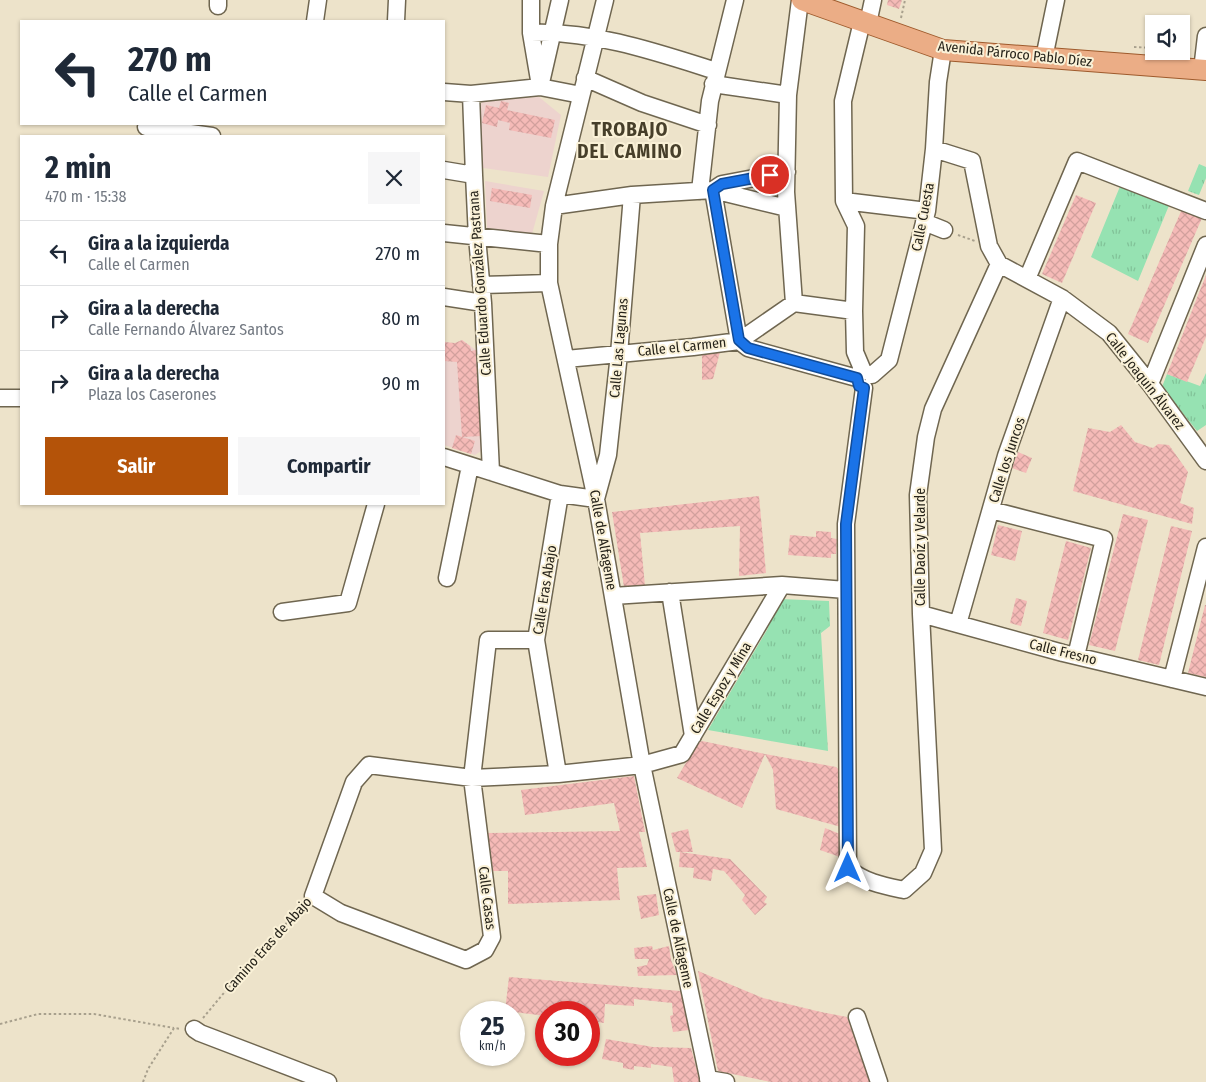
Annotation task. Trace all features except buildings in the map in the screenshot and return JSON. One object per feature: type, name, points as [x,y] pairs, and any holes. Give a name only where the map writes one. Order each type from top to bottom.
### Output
[{"type":"main road","name":"Avenida Párroco Pablo Díez","points":[[801,0],[869,12],[943,50],[1202,61]]},
{"type":"main road","name":"Avenida Párroco Pablo Díez","points":[[833,0],[950,41],[1045,54]]},
{"type":"main road","points":[[943,50],[951,46],[979,49],[998,47]]},
{"type":"street","points":[[315,20],[318,0]]},
{"type":"street","points":[[396,20],[397,0]]},
{"type":"street","points":[[531,0],[531,33],[540,87]]},
{"type":"street","points":[[540,87],[560,0]]},
{"type":"street","name":"Calle de Alfageme","points":[[605,0],[554,206],[549,244],[550,283],[596,499],[642,766],[708,1080]]},
{"type":"street","points":[[735,0],[715,77],[708,125],[706,190],[739,340],[794,303],[854,311]]},
{"type":"street","points":[[794,303],[787,208],[788,95],[801,0]]},
{"type":"street","points":[[1045,54],[1056,0]]},
{"type":"street","points":[[856,226],[844,201],[844,101],[869,12]]},
{"type":"street","points":[[531,33],[552,32],[649,50],[715,77],[788,95]]},
{"type":"street","points":[[1202,61],[1206,36]]},
{"type":"street","name":"Calle Cuesta","points":[[864,378],[889,360],[925,217],[934,149],[938,82],[943,50]]},
{"type":"street","points":[[585,78],[642,103],[708,125]]},
{"type":"street","points":[[445,92],[472,94],[540,87],[581,94]]},
{"type":"street","name":"Calle Eduardo González Pastrana","points":[[472,94],[477,237],[483,303],[491,472]]},
{"type":"street","points":[[146,127],[205,135]]},
{"type":"street","points":[[934,149],[972,161],[989,246],[999,264]]},
{"type":"street","points":[[1027,279],[1077,161],[1206,210]]},
{"type":"street","points":[[445,170],[474,175]]},
{"type":"street","points":[[706,190],[722,184],[787,172]]},
{"type":"street","points":[[554,206],[632,195],[706,190],[787,208]]},
{"type":"street","name":"Calle Las Lagunas","points":[[596,499],[608,455],[620,354],[632,195]]},
{"type":"street","points":[[844,201],[925,217],[944,230]]},
{"type":"street","points":[[613,596],[782,585],[846,590],[846,524],[864,378],[855,352],[854,311],[856,226],[863,204]]},
{"type":"street","points":[[445,233],[549,244]]},
{"type":"street","points":[[1150,384],[1206,245]]},
{"type":"street","name":"Calle Joaquín Álvarez","points":[[999,264],[1062,298],[1109,333],[1150,384],[1206,461]]},
{"type":"street","name":"Calle Daoíz y Velarde","points":[[846,590],[848,868],[854,874],[877,884],[904,890],[923,873],[933,850],[921,614],[918,495],[926,437],[933,409],[999,264]]},
{"type":"street","points":[[481,285],[550,283]]},
{"type":"street","points":[[445,297],[483,303]]},
{"type":"street","name":"Calle los Juncos","points":[[958,624],[1006,456],[1062,298]]},
{"type":"street","name":"Calle el Carmen","points":[[566,359],[693,347],[739,340],[748,348],[864,378]]},
{"type":"street","points":[[0,398],[20,398]]},
{"type":"street","points":[[445,458],[560,494],[596,499]]},
{"type":"street","points":[[447,578],[470,466]]},
{"type":"street","name":"Calle Eras Abajo","points":[[558,774],[536,640],[560,494]]},
{"type":"street","points":[[282,612],[348,603],[376,505]]},
{"type":"street","points":[[991,510],[1104,540],[1076,656]]},
{"type":"street","points":[[1172,679],[1206,547]]},
{"type":"street","name":"Calle Espoz y Mina","points":[[472,778],[558,774],[642,766],[682,754],[782,585]]},
{"type":"street","points":[[670,592],[693,736]]},
{"type":"street","name":"Calle Fresno","points":[[921,614],[1076,656],[1206,687]]},
{"type":"street","name":"Calle Casas","points":[[314,896],[341,913],[466,960],[486,950],[492,938],[472,778],[488,640],[536,640]]},
{"type":"street","name":"Camino Eras de Abajo","points":[[314,896],[354,782],[370,765],[472,778]]},
{"type":"street","points":[[857,1018],[879,1082]]},
{"type":"street","points":[[194,1029],[200,1034],[328,1082]]},
{"type":"street","points":[[708,1080],[726,1082]]},
{"type":"path","points":[[900,21],[905,0]]},
{"type":"path","points":[[1133,48],[1145,48]]},
{"type":"path","points":[[1190,54],[1202,61]]},
{"type":"path","points":[[944,230],[989,246]]},
{"type":"path","name":"Camino Eras de Abajo","points":[[194,1029],[253,958],[314,896]]},
{"type":"path","points":[[0,1024],[38,1014],[94,1014],[174,1028],[194,1029]]},
{"type":"path","points":[[143,1082],[148,1069],[174,1028]]},
{"type":"shaded area","points":[[539,97],[561,115],[548,177],[483,168],[479,106],[484,100]]},
{"type":"shaded area","points":[[485,181],[544,191],[532,234],[487,228]]},
{"type":"shaded area","points":[[462,340],[476,350],[483,445],[481,451],[475,455],[445,445],[445,342],[458,344]]},
{"type":"green space","points":[[1199,164],[1206,167],[1206,178],[1199,195],[1188,191]]},
{"type":"green space","points":[[1121,184],[1170,203],[1138,281],[1091,257]]},
{"type":"green space","points":[[1206,373],[1206,425],[1197,431],[1162,387],[1167,374],[1200,386]]},
{"type":"green space","points":[[780,599],[829,601],[830,626],[821,633],[828,751],[708,730],[767,630]]},
{"type":"district","name":"TROBAJO DEL CAMINO","points":[[630,140]]},
{"type":"route","points":[[770,175],[722,184],[713,190],[739,340],[748,348],[857,378],[859,386],[864,388],[846,524],[848,868]]}]
